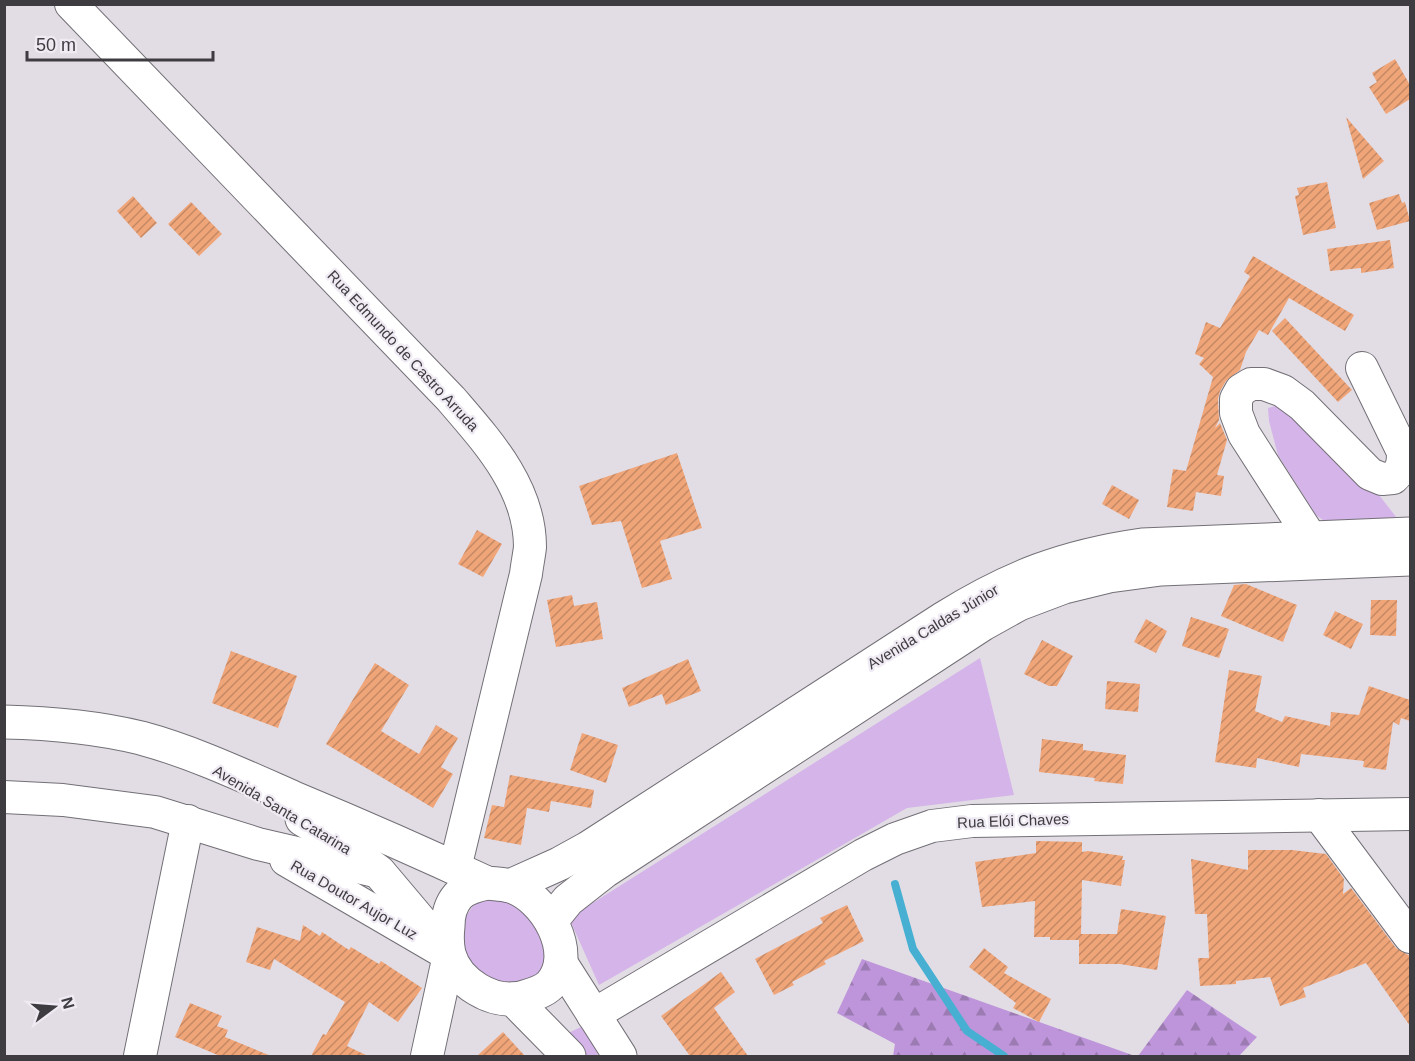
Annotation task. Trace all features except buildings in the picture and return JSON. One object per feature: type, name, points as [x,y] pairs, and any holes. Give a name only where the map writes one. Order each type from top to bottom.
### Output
[{"type":"main road","name":"Avenida Caldas Júnior","points":[[499,884],[559,864],[588,848],[953,612],[1017,578],[1059,562],[1101,551],[1142,545],[1312,540],[1410,534]]},
{"type":"main road","name":"Avenida Caldas Júnior","points":[[550,921],[568,900],[605,871],[983,624],[1019,604],[1064,587],[1109,576],[1161,569],[1410,559]]},
{"type":"main road","name":"Avenida Santa Catarina","points":[[4,722],[88,728],[140,738],[183,752],[240,774],[455,868],[499,884]]},
{"type":"main road","name":"Avenida Santa Catarina","points":[[183,752],[332,837],[379,872],[449,955]]},
{"type":"main road","points":[[379,872],[455,868],[443,919],[443,933],[449,955],[457,970],[478,990],[494,997],[513,999],[533,995],[547,988],[557,977],[562,951],[557,933],[536,903],[499,884],[473,886],[459,895],[451,908],[447,936],[449,955]]},
{"type":"main road","points":[[561,965],[620,1056]]},
{"type":"main road","points":[[513,999],[569,1056]]},
{"type":"street","name":"Rua Edmundo de Castro Arruda","points":[[71,4],[452,399],[484,437],[521,496],[527,519],[530,547],[526,574],[455,868]]},
{"type":"street","points":[[1312,540],[1244,434],[1236,413],[1236,399],[1241,390],[1251,384],[1264,384],[1283,390],[1302,405],[1370,474],[1382,479],[1393,478],[1400,472],[1403,452],[1362,368]]},
{"type":"street","name":"Rua Doutor Aujor Luz","points":[[4,797],[114,805],[155,812],[258,844],[379,872]]},
{"type":"street","name":"Rua Elói Chaves","points":[[593,1016],[863,855],[895,839],[932,826],[972,820],[1410,814]]},
{"type":"street","points":[[1319,815],[1410,937]]},
{"type":"street","name":"Rua Edmundo de Castro Arruda","points":[[468,816],[473,857],[499,884]]},
{"type":"street","points":[[140,1056],[188,821]]},
{"type":"street","name":"Rua Doutor Aujor Luz","points":[[258,844],[449,955]]},
{"type":"street","points":[[427,1056],[449,955]]},
{"type":"shaded area","points":[[1291,402],[1349,456],[1396,517],[1327,523],[1316,515],[1278,455],[1269,421],[1268,408]]},
{"type":"shaded area","points":[[980,658],[1014,795],[907,808],[599,985],[569,918]]},
{"type":"shaded area","points":[[492,897],[505,898],[527,911],[554,961],[527,991],[478,975],[459,948],[461,923],[476,902]]},
{"type":"shaded area","points":[[587,1024],[598,1056],[581,1056],[562,1036]]},
{"type":"green space","points":[[862,959],[1135,1056],[893,1056],[895,1044],[837,1013]]},
{"type":"green space","points":[[1187,990],[1257,1037],[1239,1056],[1138,1056]]},
{"type":"waterway","points":[[895,884],[913,949],[967,1031],[1004,1056]]}]
